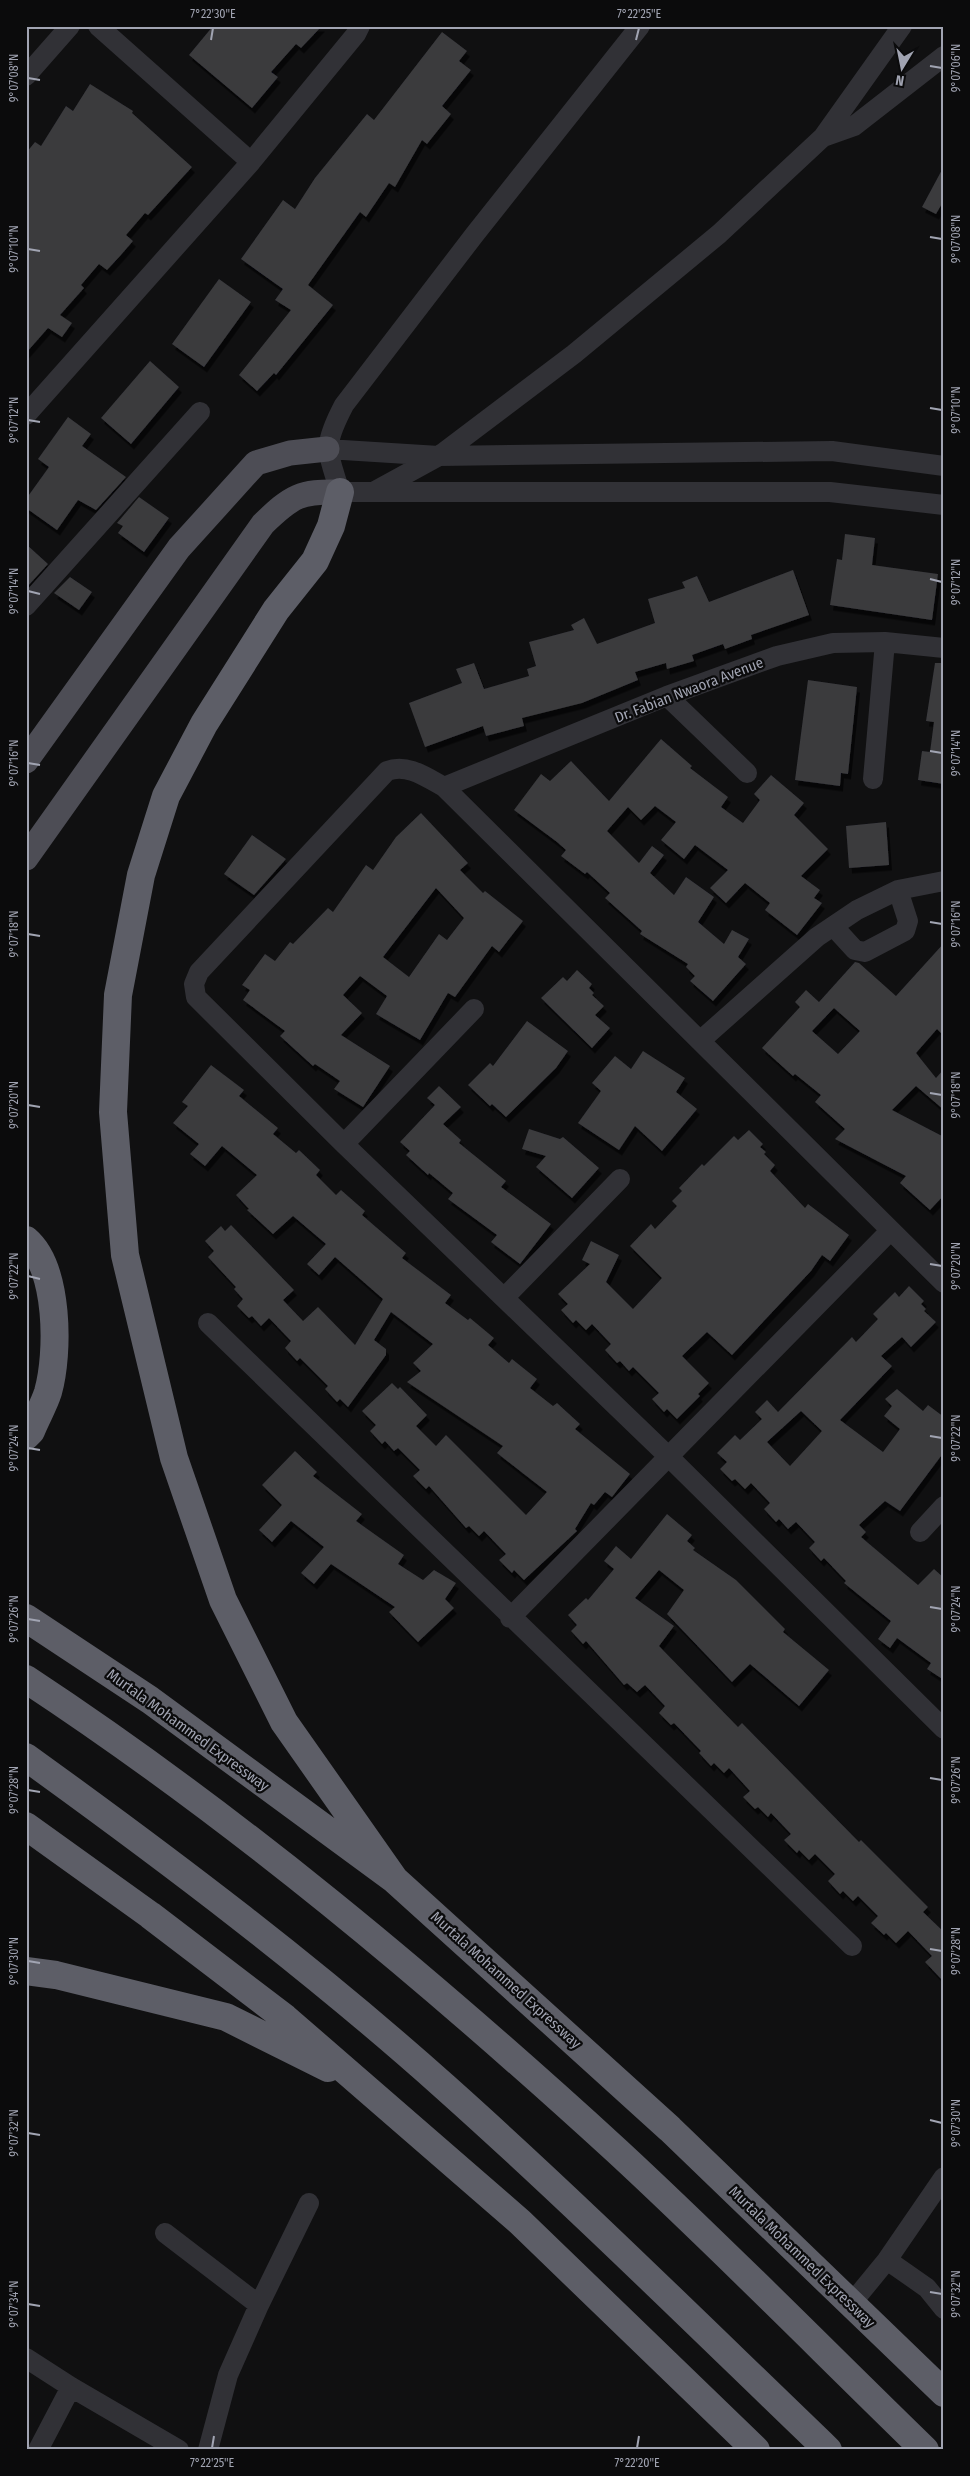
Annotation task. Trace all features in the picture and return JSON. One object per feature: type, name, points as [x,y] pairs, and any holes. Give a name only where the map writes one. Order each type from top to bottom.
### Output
[{"type":"highway","points":[[340,492],[331,526],[315,561],[276,610],[204,724],[166,796],[141,875],[118,995],[113,1112],[125,1254],[174,1458],[224,1600],[284,1722],[395,1880]]},
{"type":"highway","points":[[26,1240],[34,1247],[51,1288],[55,1339],[48,1392],[31,1431],[26,1436]]},
{"type":"highway","name":"Murtala Mohammed Expressway","points":[[26,1618],[150,1700],[395,1880],[663,2123],[944,2393]]},
{"type":"highway","points":[[26,1679],[209,1809],[334,1905],[469,2019],[619,2153],[925,2450]]},
{"type":"highway","points":[[26,1757],[156,1850],[278,1946],[444,2086],[582,2213],[828,2450]]},
{"type":"highway","points":[[26,1826],[150,1915],[277,2012],[364,2086],[520,2222],[756,2450]]},
{"type":"highway","points":[[26,1971],[56,1975],[226,2017],[364,2086]]},
{"type":"main road","points":[[26,761],[179,548],[256,463],[290,453],[327,449]]},
{"type":"main road","points":[[26,858],[263,524],[288,500],[314,492],[340,492]]},
{"type":"street","points":[[26,76],[70,26]]},
{"type":"street","points":[[98,26],[251,162]]},
{"type":"street","points":[[26,415],[251,162],[356,34],[360,26]]},
{"type":"street","points":[[640,26],[475,234],[344,405],[331,429],[327,449],[340,492],[830,492],[944,505]]},
{"type":"street","points":[[374,492],[439,456],[574,354],[719,234],[823,137],[902,26]]},
{"type":"street","points":[[823,137],[854,126],[944,56]]},
{"type":"street","points":[[26,606],[200,412]]},
{"type":"street","points":[[327,449],[439,456],[832,451],[944,466]]},
{"type":"street","points":[[873,778],[885,642]]},
{"type":"street","name":"Dr. Fabian Nwaora Avenue","points":[[444,786],[667,696],[777,656],[833,643],[885,642],[944,648]]},
{"type":"street","points":[[667,696],[747,773]]},
{"type":"street","points":[[944,1283],[566,905],[444,786],[421,774],[400,768],[387,771],[199,972],[194,984],[196,997],[344,1144],[669,1457],[944,1729]]},
{"type":"street","points":[[700,1041],[817,937],[857,910],[898,890],[944,881]]},
{"type":"street","points":[[833,926],[860,952],[865,952],[905,931],[908,921],[898,890]]},
{"type":"street","points":[[344,1144],[474,1009]]},
{"type":"street","points":[[504,1298],[620,1179]]},
{"type":"street","points":[[510,1618],[890,1231]]},
{"type":"street","points":[[208,1323],[510,1618],[852,1946]]},
{"type":"street","points":[[920,1532],[944,1506]]},
{"type":"street","points":[[851,2304],[887,2260],[944,2177]]},
{"type":"street","points":[[208,2450],[228,2375],[259,2305],[309,2203]]},
{"type":"street","points":[[165,2233],[259,2305]]},
{"type":"street","points":[[887,2260],[927,2288],[944,2309]]},
{"type":"street","points":[[26,2358],[71,2387],[179,2450]]},
{"type":"street","points":[[38,2450],[71,2387]]},
{"type":"building","points":[[213,26],[322,26],[301,48],[296,44],[271,72],[278,77],[252,108],[189,55]]},
{"type":"building","points":[[442,32],[467,51],[459,61],[471,70],[442,106],[451,114],[427,144],[422,140],[395,187],[389,183],[366,217],[360,212],[308,285],[333,305],[276,375],[274,373],[257,391],[239,375],[291,310],[275,300],[283,289],[241,259],[283,200],[295,209],[315,178],[367,114],[374,120]]},
{"type":"building","points":[[90,84],[133,111],[132,113],[192,167],[148,215],[145,213],[126,235],[133,241],[107,270],[99,264],[81,285],[84,288],[60,315],[72,323],[62,337],[48,328],[26,353],[26,153],[35,142],[41,146],[66,106],[73,111]]},
{"type":"building","points":[[944,166],[944,200],[936,214],[922,207]]},
{"type":"building","points":[[219,279],[251,302],[204,367],[172,344]]},
{"type":"building","points":[[150,361],[179,387],[131,444],[101,418]]},
{"type":"building","points":[[68,417],[91,434],[82,446],[126,477],[96,510],[78,500],[57,530],[26,508],[26,499],[49,467],[38,459]]},
{"type":"building","points":[[139,497],[169,518],[144,552],[118,533],[123,526],[117,523]]},
{"type":"building","points":[[845,534],[875,538],[872,565],[938,574],[932,620],[830,605],[837,559],[842,560]]},
{"type":"building","points":[[26,544],[48,564],[26,588]]},
{"type":"building","points":[[793,570],[809,615],[751,635],[752,639],[725,649],[723,644],[692,655],[694,661],[667,669],[666,663],[635,672],[638,680],[582,703],[522,718],[524,726],[486,736],[483,726],[425,747],[409,703],[462,683],[456,669],[474,663],[484,689],[529,676],[527,669],[536,666],[529,642],[574,630],[571,625],[584,618],[597,644],[655,623],[648,599],[685,588],[682,582],[697,576],[709,602]]},
{"type":"building","points":[[70,577],[92,592],[79,610],[54,593]]},
{"type":"building","points":[[935,663],[944,663],[944,784],[918,780],[922,751],[930,752],[934,722],[926,721]]},
{"type":"building","points":[[808,680],[857,687],[848,774],[841,773],[840,786],[795,780]]},
{"type":"building","points":[[661,739],[692,766],[690,768],[728,797],[721,807],[743,823],[760,800],[754,794],[771,775],[804,803],[794,815],[828,849],[801,876],[820,890],[814,898],[822,903],[797,935],[765,910],[770,903],[745,883],[726,903],[710,888],[728,870],[695,845],[684,859],[661,840],[676,822],[655,806],[641,820],[628,807],[607,831],[639,863],[652,846],[664,855],[650,873],[674,895],[686,877],[714,897],[698,922],[724,944],[732,930],[749,939],[738,957],[746,964],[713,1001],[690,981],[695,976],[686,967],[688,964],[640,934],[642,931],[605,898],[610,893],[587,872],[585,874],[561,856],[566,850],[514,810],[541,774],[550,781],[571,761],[609,801]]},
{"type":"building","points":[[421,813],[468,863],[460,870],[483,893],[485,891],[523,921],[499,952],[492,946],[455,997],[448,993],[420,1040],[376,1014],[387,996],[360,976],[343,995],[362,1013],[341,1035],[390,1066],[363,1107],[334,1089],[340,1081],[315,1064],[313,1066],[280,1036],[285,1031],[243,1000],[250,990],[242,985],[265,954],[275,961],[290,942],[293,944],[328,908],[333,912],[366,865],[373,870],[396,837]],"holes":[[[436,888],[464,918],[447,940],[439,934],[409,977],[383,957]]]},
{"type":"building","points":[[886,822],[889,865],[849,868],[846,826]]},
{"type":"building","points":[[252,835],[286,859],[254,895],[224,874]]},
{"type":"building","points":[[944,943],[944,1036],[937,1029],[916,1053],[936,1078],[944,1069],[944,1110],[916,1086],[892,1110],[944,1137],[944,1195],[930,1210],[900,1183],[906,1176],[835,1139],[845,1129],[815,1102],[821,1095],[795,1074],[793,1076],[762,1048],[800,1007],[795,1002],[806,990],[819,1002],[855,962],[859,963],[896,996]],"holes":[[[834,1008],[860,1031],[838,1054],[812,1031]]]},
{"type":"building","points":[[577,970],[592,984],[589,988],[594,993],[592,995],[604,1006],[595,1015],[610,1028],[592,1048],[541,998],[563,977],[567,981]]},
{"type":"building","points":[[527,1021],[568,1051],[556,1068],[506,1117],[492,1104],[490,1106],[468,1085],[490,1063],[493,1066]]},
{"type":"building","points":[[643,1051],[685,1078],[676,1092],[697,1109],[662,1151],[635,1126],[619,1150],[578,1123],[601,1091],[592,1083],[615,1056],[631,1069]]},
{"type":"building","points":[[211,1065],[244,1090],[239,1096],[278,1128],[273,1134],[296,1153],[299,1150],[320,1170],[316,1175],[336,1195],[341,1190],[365,1211],[362,1215],[406,1253],[402,1258],[451,1295],[445,1303],[468,1320],[470,1318],[494,1338],[488,1345],[509,1363],[512,1359],[537,1379],[530,1388],[553,1406],[557,1403],[580,1424],[575,1429],[630,1474],[612,1497],[605,1492],[594,1505],[591,1503],[575,1529],[577,1531],[524,1580],[514,1570],[512,1573],[499,1560],[506,1554],[484,1531],[479,1536],[469,1526],[466,1528],[429,1486],[426,1489],[413,1476],[420,1470],[398,1448],[394,1451],[385,1441],[382,1444],[370,1431],[376,1425],[362,1411],[392,1383],[398,1389],[400,1387],[427,1415],[416,1426],[436,1446],[446,1435],[526,1515],[547,1492],[497,1453],[503,1446],[407,1382],[421,1371],[413,1363],[433,1344],[391,1312],[374,1340],[386,1349],[386,1355],[348,1407],[340,1399],[337,1402],[325,1389],[328,1386],[300,1358],[297,1361],[285,1348],[291,1341],[269,1318],[261,1326],[252,1316],[249,1318],[237,1306],[243,1299],[234,1289],[236,1287],[208,1257],[214,1251],[205,1241],[221,1226],[225,1231],[231,1225],[294,1290],[283,1300],[303,1321],[318,1307],[355,1345],[383,1299],[335,1257],[319,1275],[307,1264],[326,1244],[293,1216],[273,1234],[247,1210],[249,1209],[236,1195],[257,1175],[222,1146],[205,1166],[190,1154],[199,1144],[173,1123],[188,1106],[182,1102]]},
{"type":"building","points":[[439,1086],[461,1107],[443,1124],[461,1140],[459,1143],[506,1181],[501,1187],[551,1224],[520,1264],[491,1242],[497,1235],[448,1199],[453,1193],[429,1173],[428,1175],[406,1155],[410,1151],[400,1142],[435,1105],[427,1098]]},
{"type":"building","points":[[529,1129],[560,1139],[563,1137],[599,1168],[572,1198],[536,1167],[546,1156],[522,1149]]},
{"type":"building","points":[[749,1130],[763,1144],[760,1147],[766,1152],[764,1154],[775,1165],[770,1171],[805,1208],[808,1204],[849,1235],[830,1261],[822,1255],[811,1271],[732,1355],[707,1332],[682,1356],[709,1383],[698,1394],[700,1396],[677,1419],[667,1409],[664,1412],[652,1399],[659,1393],[633,1367],[629,1371],[620,1361],[617,1363],[605,1350],[611,1344],[592,1324],[586,1330],[576,1320],[573,1323],[561,1310],[568,1304],[558,1294],[590,1264],[582,1260],[591,1241],[619,1255],[606,1282],[633,1309],[662,1278],[630,1246],[651,1224],[655,1229],[677,1206],[672,1201],[682,1191],[679,1188],[702,1164],[704,1166],[734,1136],[738,1140]]},
{"type":"building","points":[[909,1286],[924,1301],[921,1304],[926,1309],[924,1311],[936,1322],[911,1347],[902,1337],[881,1356],[892,1366],[840,1420],[883,1452],[900,1429],[884,1416],[892,1406],[885,1399],[897,1389],[923,1411],[928,1405],[944,1417],[944,1452],[900,1511],[885,1501],[859,1525],[866,1532],[861,1537],[918,1585],[934,1569],[944,1578],[944,1680],[927,1669],[931,1663],[897,1638],[890,1648],[878,1639],[891,1621],[844,1583],[846,1581],[824,1558],[821,1561],[809,1548],[815,1542],[796,1522],[788,1529],[779,1519],[776,1522],[764,1509],[770,1503],[751,1483],[745,1489],[735,1479],[732,1481],[720,1469],[727,1462],[717,1453],[735,1435],[740,1440],[762,1419],[755,1412],[767,1400],[778,1412],[852,1337],[856,1342],[878,1319],[873,1314],[895,1292],[899,1297]],"holes":[[[801,1411],[822,1431],[790,1466],[767,1442]]]},
{"type":"building","points":[[295,1451],[317,1472],[313,1476],[362,1514],[356,1521],[404,1555],[398,1564],[423,1580],[434,1570],[456,1583],[445,1599],[454,1608],[418,1642],[389,1612],[395,1607],[331,1564],[314,1584],[301,1573],[324,1547],[291,1521],[272,1542],[259,1530],[282,1505],[262,1485]]},
{"type":"building","points":[[667,1514],[692,1535],[687,1541],[695,1548],[693,1550],[736,1580],[785,1629],[783,1632],[829,1670],[799,1706],[750,1664],[732,1682],[667,1614],[684,1590],[659,1570],[635,1598],[674,1626],[659,1646],[738,1727],[742,1723],[859,1842],[861,1840],[928,1907],[923,1912],[944,1932],[944,1982],[925,1962],[932,1956],[908,1931],[896,1943],[886,1933],[884,1935],[871,1923],[878,1916],[858,1896],[853,1901],[843,1891],[840,1894],[828,1881],[835,1874],[815,1854],[809,1860],[799,1850],[797,1853],[784,1840],[791,1834],[771,1813],[768,1817],[758,1807],[755,1809],[743,1797],[750,1791],[729,1768],[724,1773],[714,1763],[711,1766],[699,1753],[701,1751],[674,1723],[671,1725],[659,1713],[665,1706],[645,1685],[637,1692],[627,1683],[624,1685],[586,1641],[583,1644],[571,1631],[577,1625],[568,1615],[586,1598],[588,1600],[614,1569],[604,1561],[616,1546],[631,1559]]}]
